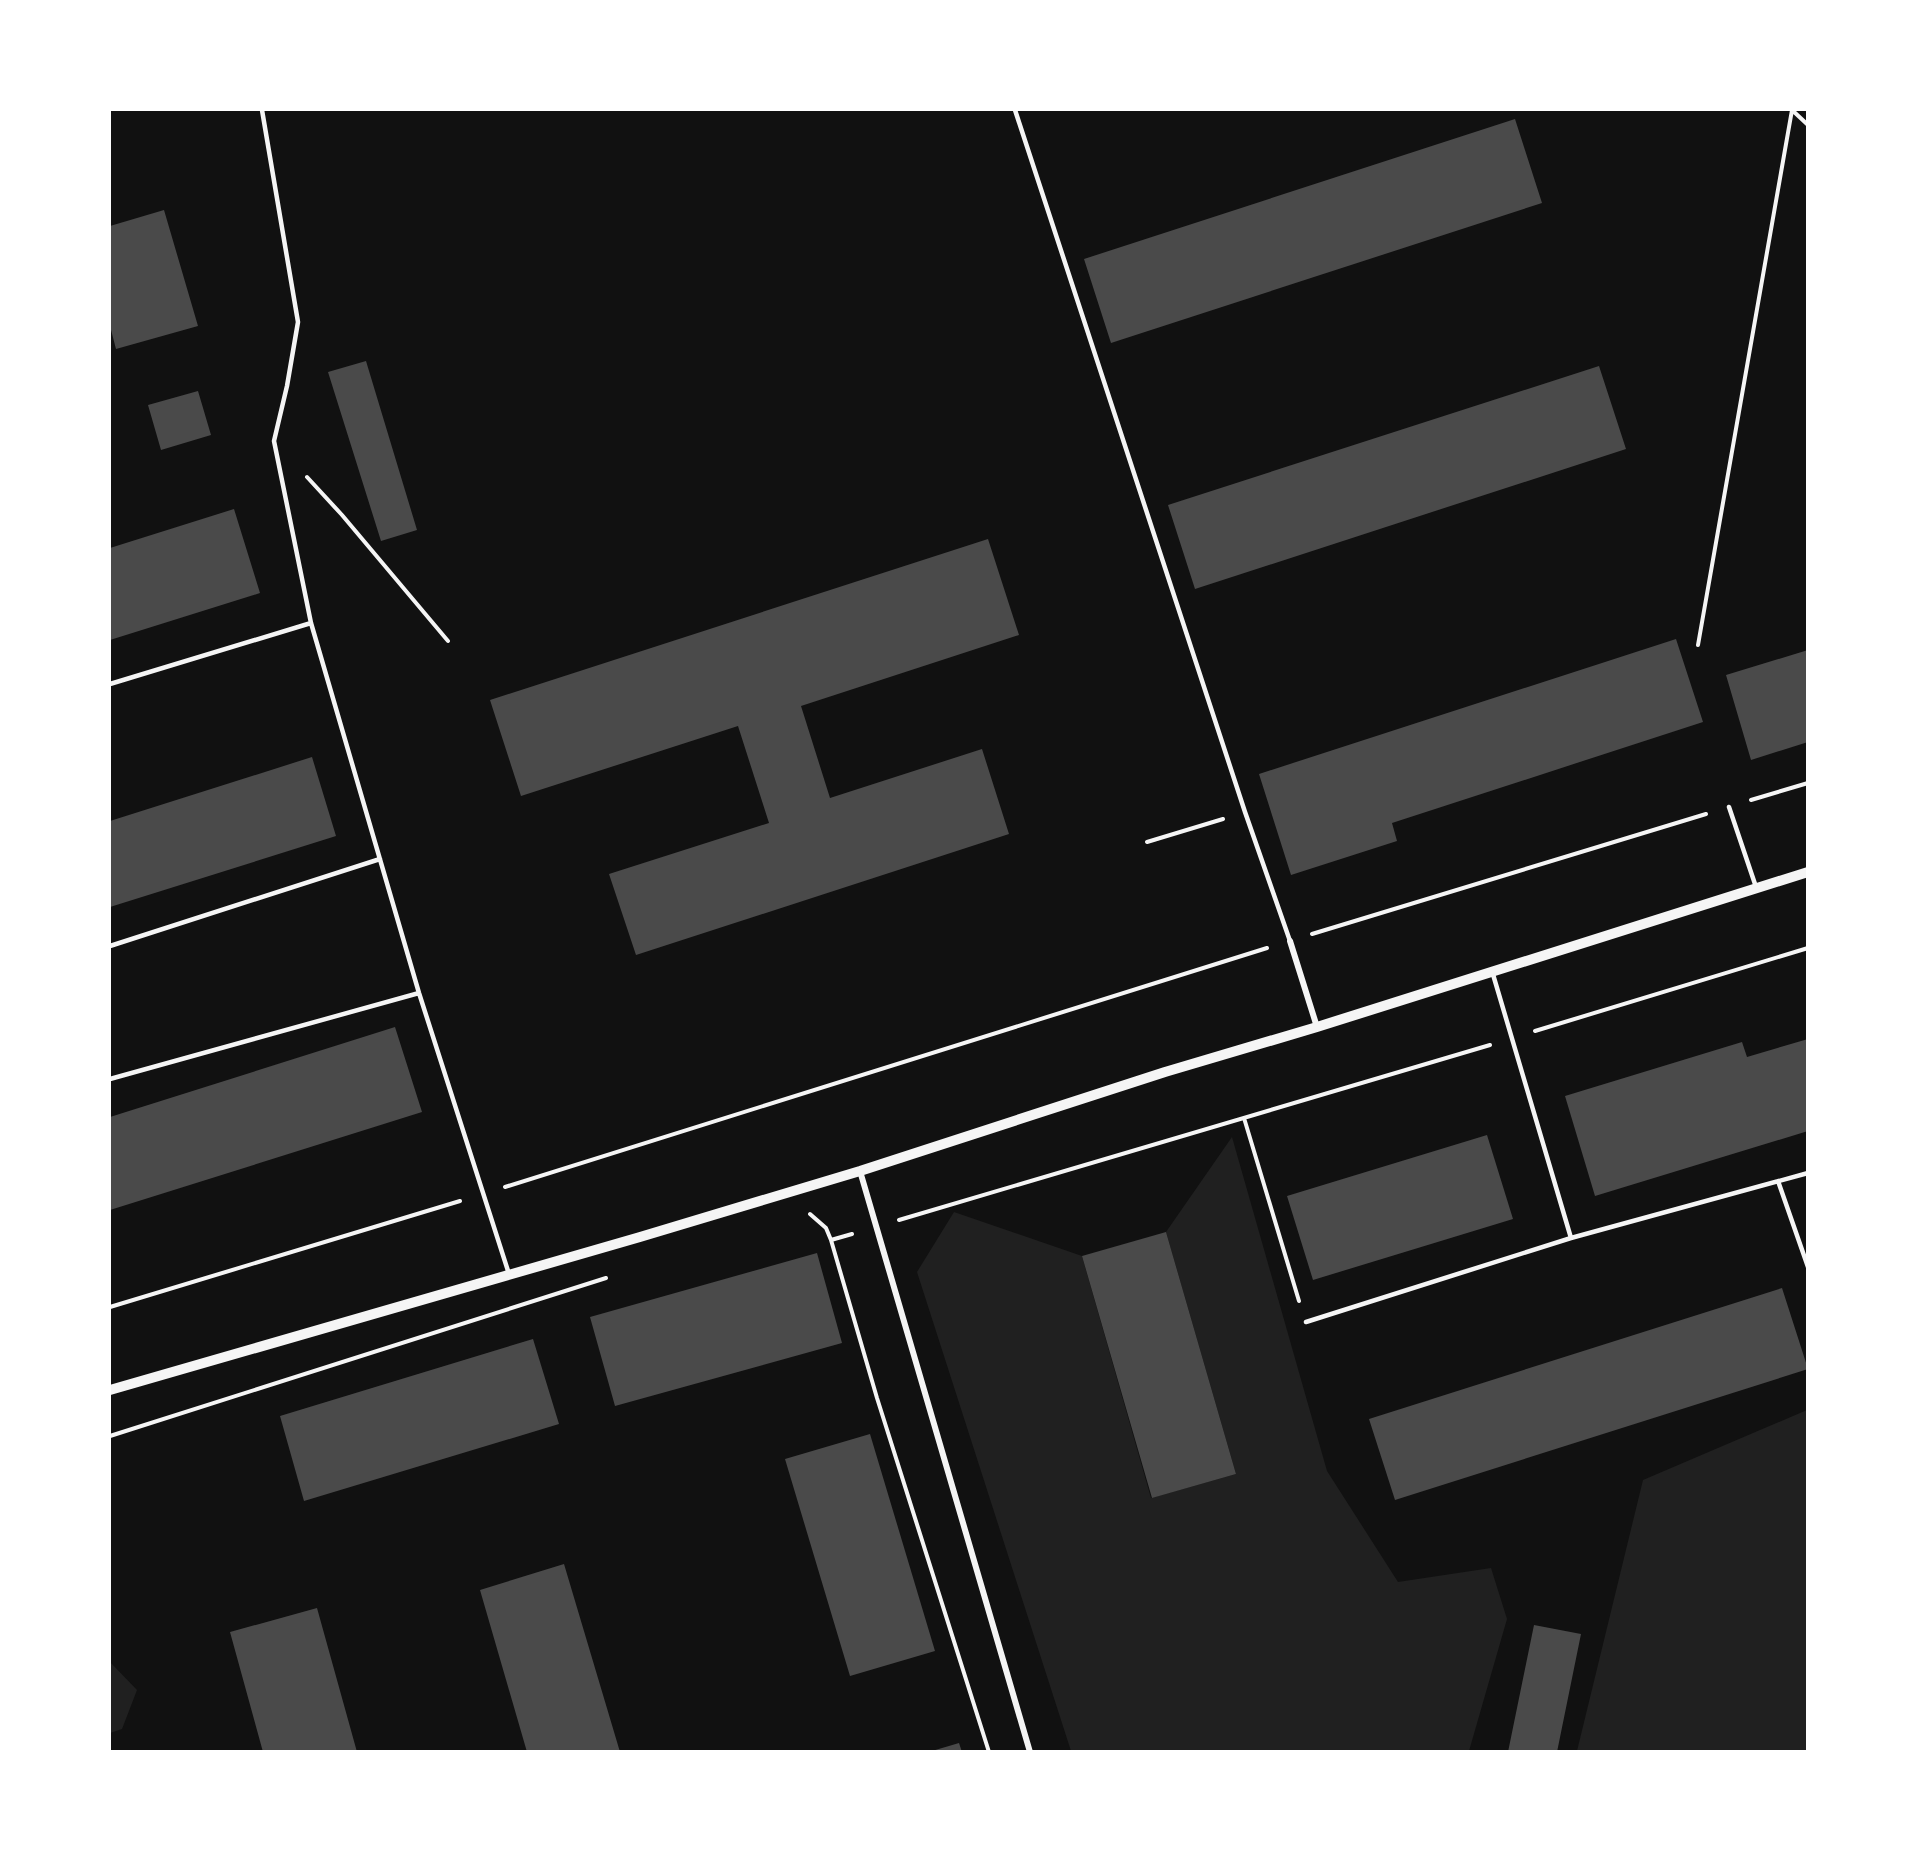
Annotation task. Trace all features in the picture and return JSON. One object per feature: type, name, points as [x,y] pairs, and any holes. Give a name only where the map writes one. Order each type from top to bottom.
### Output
[{"type":"street","points":[[110,1390],[860,1171],[1154,1075],[1317,1027],[1808,872]]},
{"type":"street","points":[[1290,940],[1317,1027]]},
{"type":"street","points":[[860,1171],[1030,1752]]},
{"type":"lane","points":[[262,110],[298,322],[287,386],[274,441],[311,623],[419,993],[508,1274]]},
{"type":"lane","points":[[1015,110],[1245,812],[1290,940]]},
{"type":"lane","points":[[110,684],[311,623]]},
{"type":"lane","points":[[1729,807],[1756,888]]},
{"type":"lane","points":[[110,946],[380,860]]},
{"type":"lane","points":[[1492,971],[1571,1238]]},
{"type":"lane","points":[[110,1079],[419,993]]},
{"type":"lane","points":[[1306,1322],[1571,1238],[1808,1173]]},
{"type":"lane","points":[[1778,1181],[1808,1267]]},
{"type":"path","points":[[1792,110],[1808,125]]},
{"type":"path","points":[[1698,645],[1792,110]]},
{"type":"path","points":[[274,441],[342,515],[448,641]]},
{"type":"path","points":[[110,1307],[483,1194],[1119,996],[1290,940],[1808,783]]},
{"type":"path","points":[[1146,842],[1245,812]]},
{"type":"path","points":[[831,1240],[1808,948]]},
{"type":"path","points":[[1244,1118],[1306,1322]]},
{"type":"path","points":[[810,1213],[826,1228],[831,1240],[877,1398],[989,1752]]},
{"type":"path","points":[[110,1436],[606,1278]]},
{"type":"shaded area","points":[[1232,1137],[1327,1471],[1398,1582],[1491,1568],[1507,1619],[1469,1751],[1071,1751],[917,1272],[954,1212],[1082,1256],[1151,1498],[1236,1474],[1166,1232]]},
{"type":"shaded area","points":[[1807,1410],[1807,1751],[1577,1751],[1643,1480]]},
{"type":"shaded area","points":[[110,1662],[137,1690],[122,1729],[110,1733]]},
{"type":"building","points":[[1515,119],[1542,203],[1111,343],[1084,259]]},
{"type":"building","points":[[164,210],[198,326],[116,349],[110,326],[110,226]]},
{"type":"building","points":[[366,361],[417,530],[381,541],[328,372]]},
{"type":"building","points":[[1599,366],[1626,449],[1195,589],[1168,505]]},
{"type":"building","points":[[198,391],[211,435],[161,450],[148,405]]},
{"type":"building","points":[[234,509],[260,593],[110,640],[110,548]]},
{"type":"building","points":[[988,539],[1019,635],[801,706],[830,798],[982,749],[1009,834],[636,955],[609,874],[769,823],[738,726],[521,796],[490,700]]},
{"type":"building","points":[[1676,639],[1703,722],[1392,823],[1397,841],[1291,875],[1259,774]]},
{"type":"building","points":[[1808,650],[1808,742],[1751,760],[1726,675]]},
{"type":"building","points":[[312,757],[336,836],[110,907],[110,821]]},
{"type":"building","points":[[395,1027],[422,1112],[110,1210],[110,1117]]},
{"type":"building","points":[[1808,1039],[1808,1131],[1595,1196],[1565,1096],[1742,1042],[1747,1057]]},
{"type":"building","points":[[1487,1135],[1513,1219],[1313,1280],[1287,1196]]},
{"type":"building","points":[[1166,1232],[1236,1474],[1152,1498],[1082,1256]]},
{"type":"building","points":[[817,1253],[842,1343],[615,1406],[590,1317]]},
{"type":"building","points":[[1782,1288],[1808,1369],[1395,1500],[1369,1419]]},
{"type":"building","points":[[533,1339],[559,1424],[304,1501],[280,1416]]},
{"type":"building","points":[[870,1434],[935,1651],[850,1676],[785,1459]]},
{"type":"building","points":[[564,1564],[620,1752],[527,1752],[480,1590]]},
{"type":"building","points":[[317,1608],[357,1752],[263,1752],[230,1632]]},
{"type":"building","points":[[1534,1625],[1581,1634],[1557,1752],[1508,1752]]},
{"type":"building","points":[[959,1743],[962,1752],[932,1752],[932,1751]]}]
